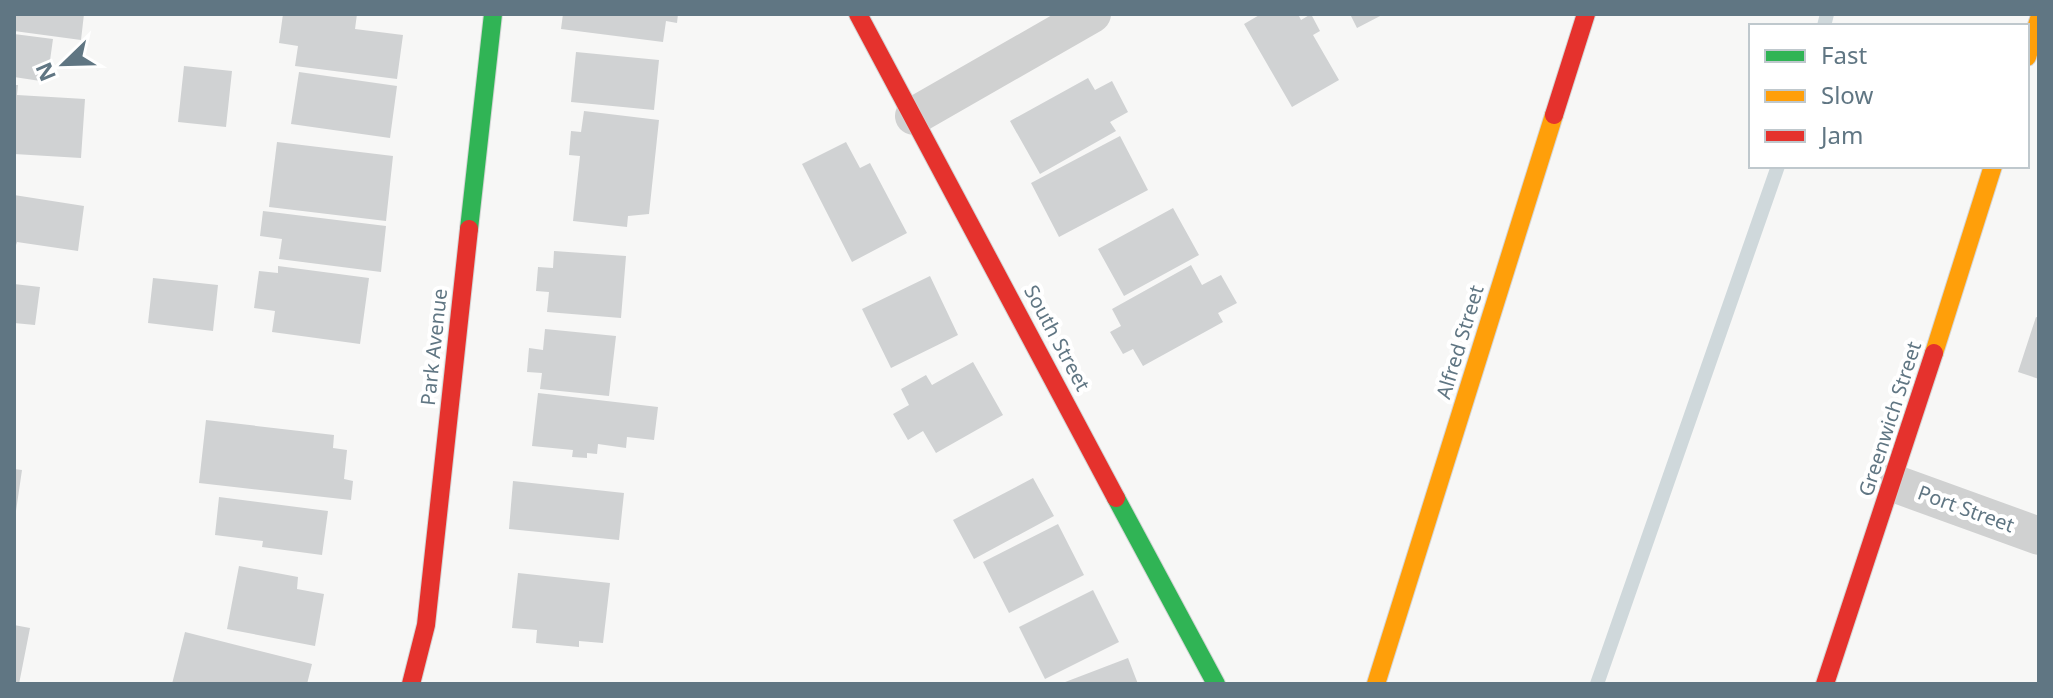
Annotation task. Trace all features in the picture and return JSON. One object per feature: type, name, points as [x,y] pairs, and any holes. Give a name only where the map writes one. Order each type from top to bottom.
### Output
[{"type":"street","name":"Park Avenue","points":[[411,684],[426,625],[493,14]]},
{"type":"street","name":"South Street","points":[[858,14],[1216,684]]},
{"type":"street","points":[[914,116],[1092,14]]},
{"type":"street","name":"Alfred Street","points":[[1376,684],[1586,14]]},
{"type":"street","points":[[2029,51],[2039,19]]},
{"type":"street","name":"Greenwich Street","points":[[1825,684],[1893,483],[1992,168]]},
{"type":"street","name":"Port Street","points":[[1893,483],[2039,536]]},
{"type":"building","points":[[14,14],[84,14],[81,40],[14,31]]},
{"type":"building","points":[[283,14],[357,14],[355,29],[403,35],[397,79],[295,66],[298,46],[279,43]]},
{"type":"building","points":[[563,14],[678,14],[677,23],[666,21],[663,42],[561,29]]},
{"type":"building","points":[[1261,14],[1298,14],[1301,20],[1311,14],[1320,31],[1313,35],[1339,80],[1292,107],[1244,24]]},
{"type":"building","points":[[1350,14],[1384,14],[1357,28]]},
{"type":"building","points":[[14,34],[53,39],[47,82],[14,77]]},
{"type":"building","points":[[576,52],[659,60],[654,110],[571,102]]},
{"type":"building","points":[[184,66],[232,71],[226,127],[178,122]]},
{"type":"building","points":[[299,72],[397,86],[390,138],[291,124]]},
{"type":"building","points":[[1088,78],[1095,90],[1112,81],[1128,112],[1110,122],[1116,131],[1040,174],[1010,121]]},
{"type":"building","points":[[14,85],[18,85],[17,95],[85,99],[81,158],[14,154]]},
{"type":"building","points":[[584,111],[659,120],[649,214],[628,216],[627,227],[573,221],[580,156],[569,155],[571,131],[581,132]]},
{"type":"building","points":[[1120,136],[1148,190],[1059,237],[1031,183]]},
{"type":"building","points":[[277,142],[393,156],[386,221],[269,207]]},
{"type":"building","points":[[846,142],[860,168],[870,163],[907,233],[852,262],[802,164]]},
{"type":"building","points":[[14,195],[84,206],[78,251],[17,242],[14,251]]},
{"type":"building","points":[[1173,208],[1199,255],[1124,296],[1098,249]]},
{"type":"building","points":[[263,211],[386,226],[381,272],[279,259],[282,239],[260,236]]},
{"type":"building","points":[[554,251],[626,256],[621,318],[547,312],[549,292],[536,291],[538,267],[553,268]]},
{"type":"building","points":[[1191,265],[1202,285],[1221,275],[1237,303],[1218,313],[1223,322],[1143,366],[1133,349],[1123,354],[1110,332],[1121,326],[1112,309]]},
{"type":"building","points":[[278,266],[369,278],[360,344],[272,332],[275,311],[254,308],[259,271],[278,273]]},
{"type":"building","points":[[930,276],[958,335],[891,368],[862,309]]},
{"type":"building","points":[[153,278],[218,285],[213,331],[148,323]]},
{"type":"building","points":[[14,284],[40,287],[35,325],[14,323]]},
{"type":"building","points":[[2036,317],[2039,318],[2039,379],[2018,372]]},
{"type":"building","points":[[545,329],[616,336],[609,396],[540,389],[542,373],[527,372],[529,348],[543,350]]},
{"type":"building","points":[[973,362],[1003,415],[936,453],[923,431],[908,440],[893,414],[909,405],[901,389],[926,375],[932,385]]},
{"type":"building","points":[[538,393],[658,407],[654,440],[627,437],[626,448],[598,444],[597,454],[587,453],[587,458],[572,457],[573,450],[532,446]]},
{"type":"building","points":[[206,420],[334,435],[333,448],[347,450],[344,479],[353,481],[351,500],[199,483]]},
{"type":"building","points":[[14,469],[22,470],[16,511],[14,511]]},
{"type":"building","points":[[1033,478],[1054,516],[974,559],[953,520]]},
{"type":"building","points":[[513,481],[624,493],[619,540],[509,529]]},
{"type":"building","points":[[219,497],[328,511],[322,555],[262,547],[263,541],[215,535]]},
{"type":"building","points":[[1058,524],[1084,575],[1009,613],[983,562]]},
{"type":"building","points":[[239,566],[298,577],[297,589],[324,594],[315,646],[227,629]]},
{"type":"building","points":[[518,573],[610,583],[603,643],[579,641],[579,647],[536,643],[537,630],[512,628]]},
{"type":"building","points":[[1093,590],[1119,642],[1045,679],[1019,627]]},
{"type":"building","points":[[14,625],[30,628],[19,684],[14,683]]},
{"type":"building","points":[[185,632],[312,664],[307,684],[172,684]]},
{"type":"building","points":[[1128,658],[1138,684],[1060,684]]},
{"type":"waterway","points":[[1824,24],[1827,14]]},
{"type":"waterway","points":[[1597,684],[1777,168]]},
{"type":"traffic: fast","points":[[469,229],[493,14]]},
{"type":"traffic: fast","points":[[1116,498],[1216,684]]},
{"type":"traffic: slow","points":[[2029,51],[2039,19]]},
{"type":"traffic: slow","points":[[1376,684],[1554,115]]},
{"type":"traffic: slow","points":[[1934,353],[1992,168]]},
{"type":"traffic: jam","points":[[858,14],[1116,498]]},
{"type":"traffic: jam","points":[[1554,115],[1586,14]]},
{"type":"traffic: jam","points":[[411,684],[426,625],[469,229]]},
{"type":"traffic: jam","points":[[1825,684],[1934,353]]}]
